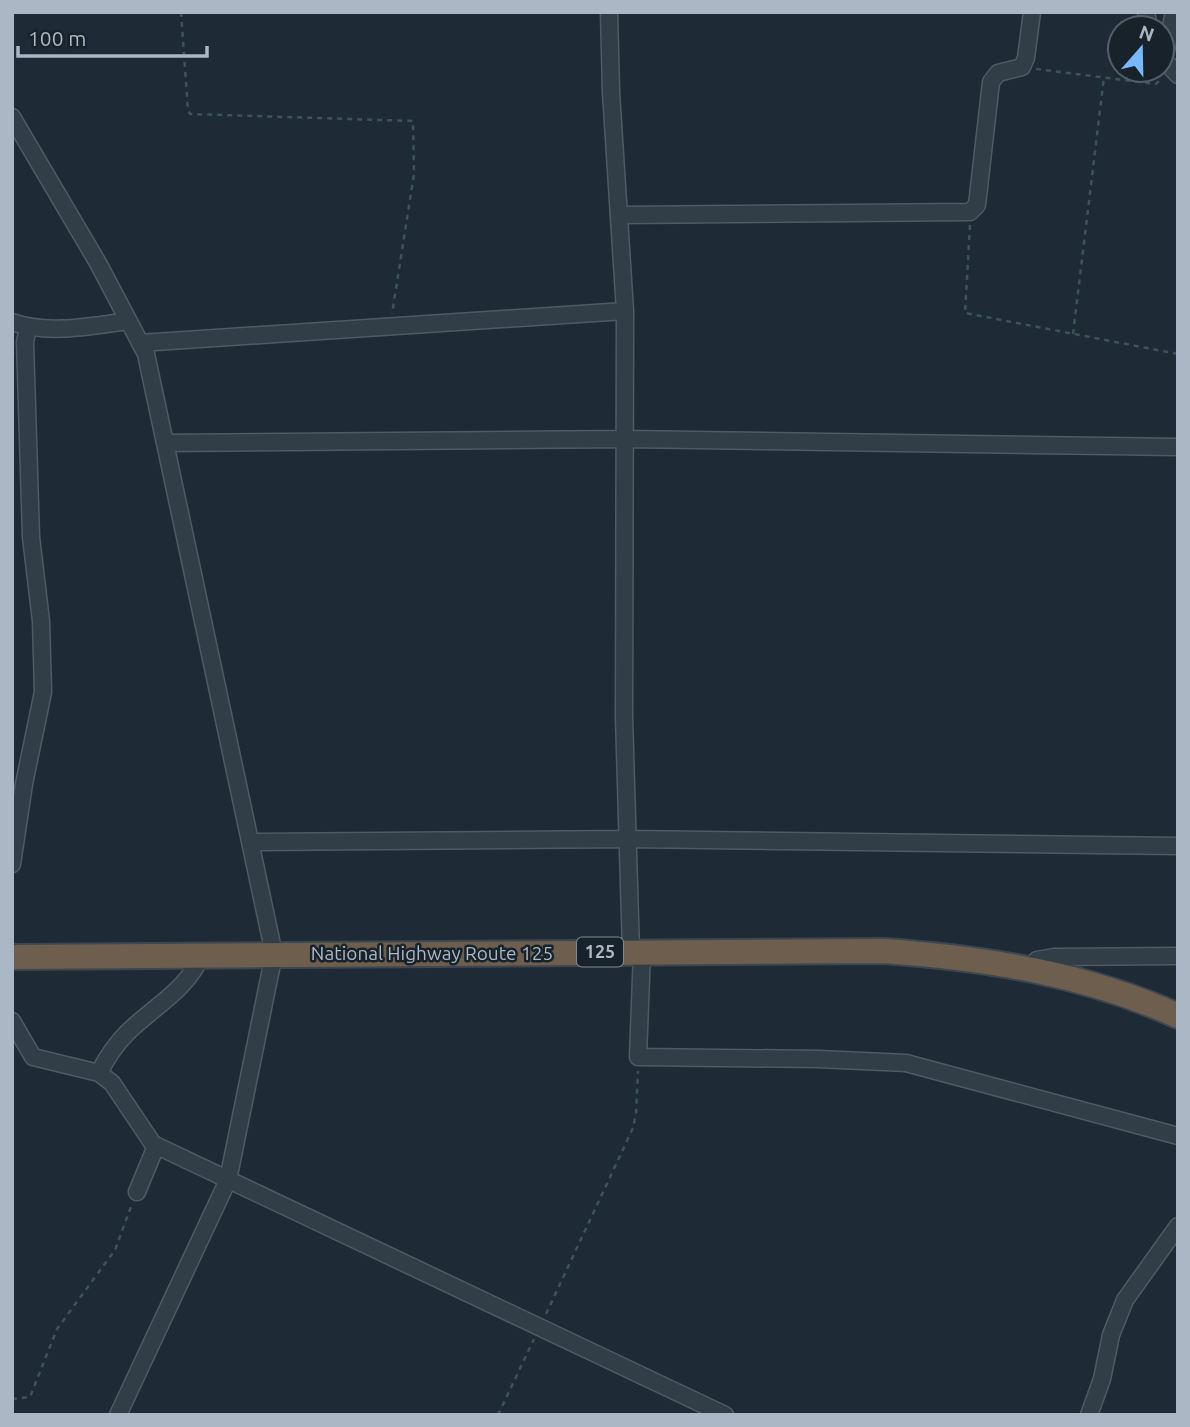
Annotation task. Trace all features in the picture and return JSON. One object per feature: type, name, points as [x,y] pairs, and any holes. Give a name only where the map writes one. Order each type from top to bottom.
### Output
[{"type":"highway","name":"National Highway Route 125","points":[[12,957],[884,951],[961,957],[1031,970],[1124,994],[1178,1016]]},
{"type":"street","points":[[609,12],[611,92],[625,311],[623,652],[638,1057],[906,1063],[1178,1136]]},
{"type":"street","points":[[620,215],[970,212],[977,205],[991,82],[998,73],[1022,67],[1026,58],[1032,12]]},
{"type":"street","points":[[12,117],[98,263],[146,354],[274,954],[228,1180],[118,1415]]},
{"type":"street","points":[[140,343],[625,311]]},
{"type":"street","points":[[12,322],[28,328],[74,328],[128,321]]},
{"type":"street","points":[[12,864],[18,784],[43,692],[41,621],[31,537],[28,478],[25,342],[28,328]]},
{"type":"street","points":[[165,443],[626,439],[1178,447]]},
{"type":"street","points":[[251,842],[628,839],[1178,846]]},
{"type":"street","points":[[99,1073],[106,1059],[127,1033],[189,980],[202,955]]},
{"type":"street","points":[[1031,970],[1037,960],[1054,957],[1178,956]]},
{"type":"street","points":[[12,1021],[33,1056],[99,1073],[111,1083],[156,1146],[725,1415]]},
{"type":"street","points":[[137,1192],[156,1146]]},
{"type":"street","points":[[1089,1415],[1102,1379],[1111,1335],[1125,1300],[1178,1226]]},
{"type":"path","points":[[181,12],[187,110],[190,114],[413,121],[414,174],[390,327]]},
{"type":"path","points":[[1022,67],[1104,77],[1073,334]]},
{"type":"path","points":[[970,212],[965,313],[1178,354]]},
{"type":"path","points":[[498,1415],[633,1128],[638,1057]]},
{"type":"path","points":[[12,1399],[30,1397],[57,1329],[115,1250],[137,1192]]}]
